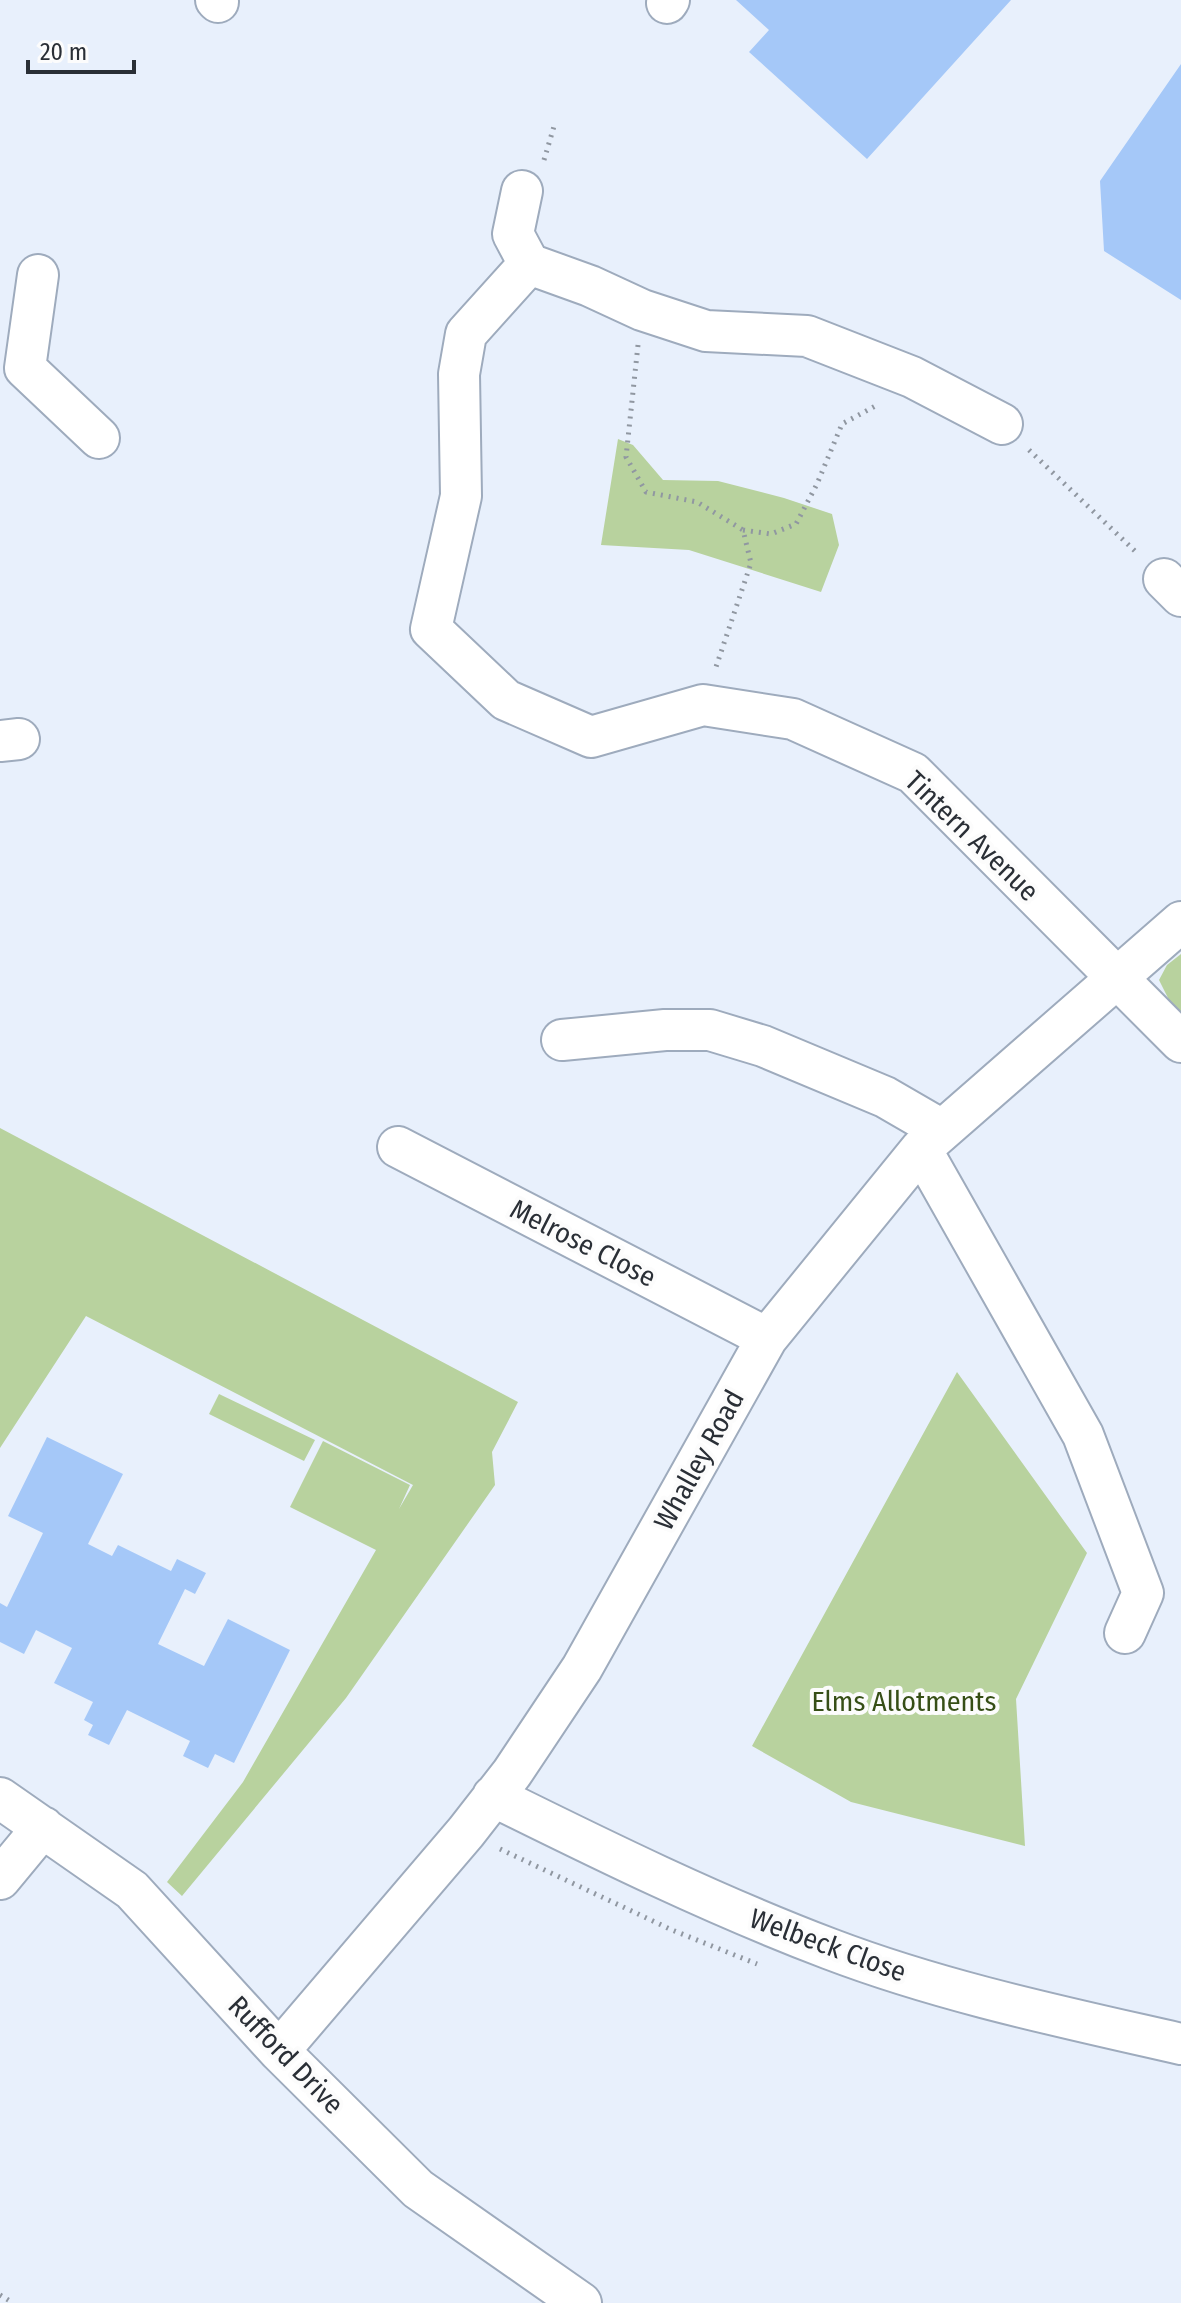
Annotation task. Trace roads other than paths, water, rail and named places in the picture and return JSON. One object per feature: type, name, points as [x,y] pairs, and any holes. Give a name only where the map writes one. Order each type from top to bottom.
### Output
[{"type":"street","points":[[522,191],[513,234],[529,264],[590,286],[642,310],[706,331],[807,336],[912,377],[1002,424]]},
{"type":"street","name":"Tintern Avenue","points":[[529,264],[466,334],[459,374],[461,496],[431,629],[506,700],[591,737],[703,705],[793,719],[913,773],[1181,1042]]},
{"type":"street","points":[[38,275],[13,371],[99,438]]},
{"type":"street","name":"Whalley Road","points":[[279,2051],[466,1832],[512,1773],[582,1668],[767,1338],[932,1140],[1181,922]]},
{"type":"street","points":[[562,1040],[665,1030],[710,1030],[763,1046],[885,1097],[932,1140],[1083,1435],[1143,1593],[1125,1633]]},
{"type":"street","name":"Melrose Close","points":[[398,1147],[767,1338]]},
{"type":"street","name":"Welbeck Close","points":[[493,1796],[687,1891],[832,1950],[1057,2016],[1181,2044]]},
{"type":"street","name":"Rufford Drive","points":[[0,1798],[132,1890],[279,2051],[418,2189],[580,2303]]},
{"type":"street","points":[[0,1879],[43,1827]]},
{"type":"park label","name":"Elms Allotments","points":[[904,1701]]}]
